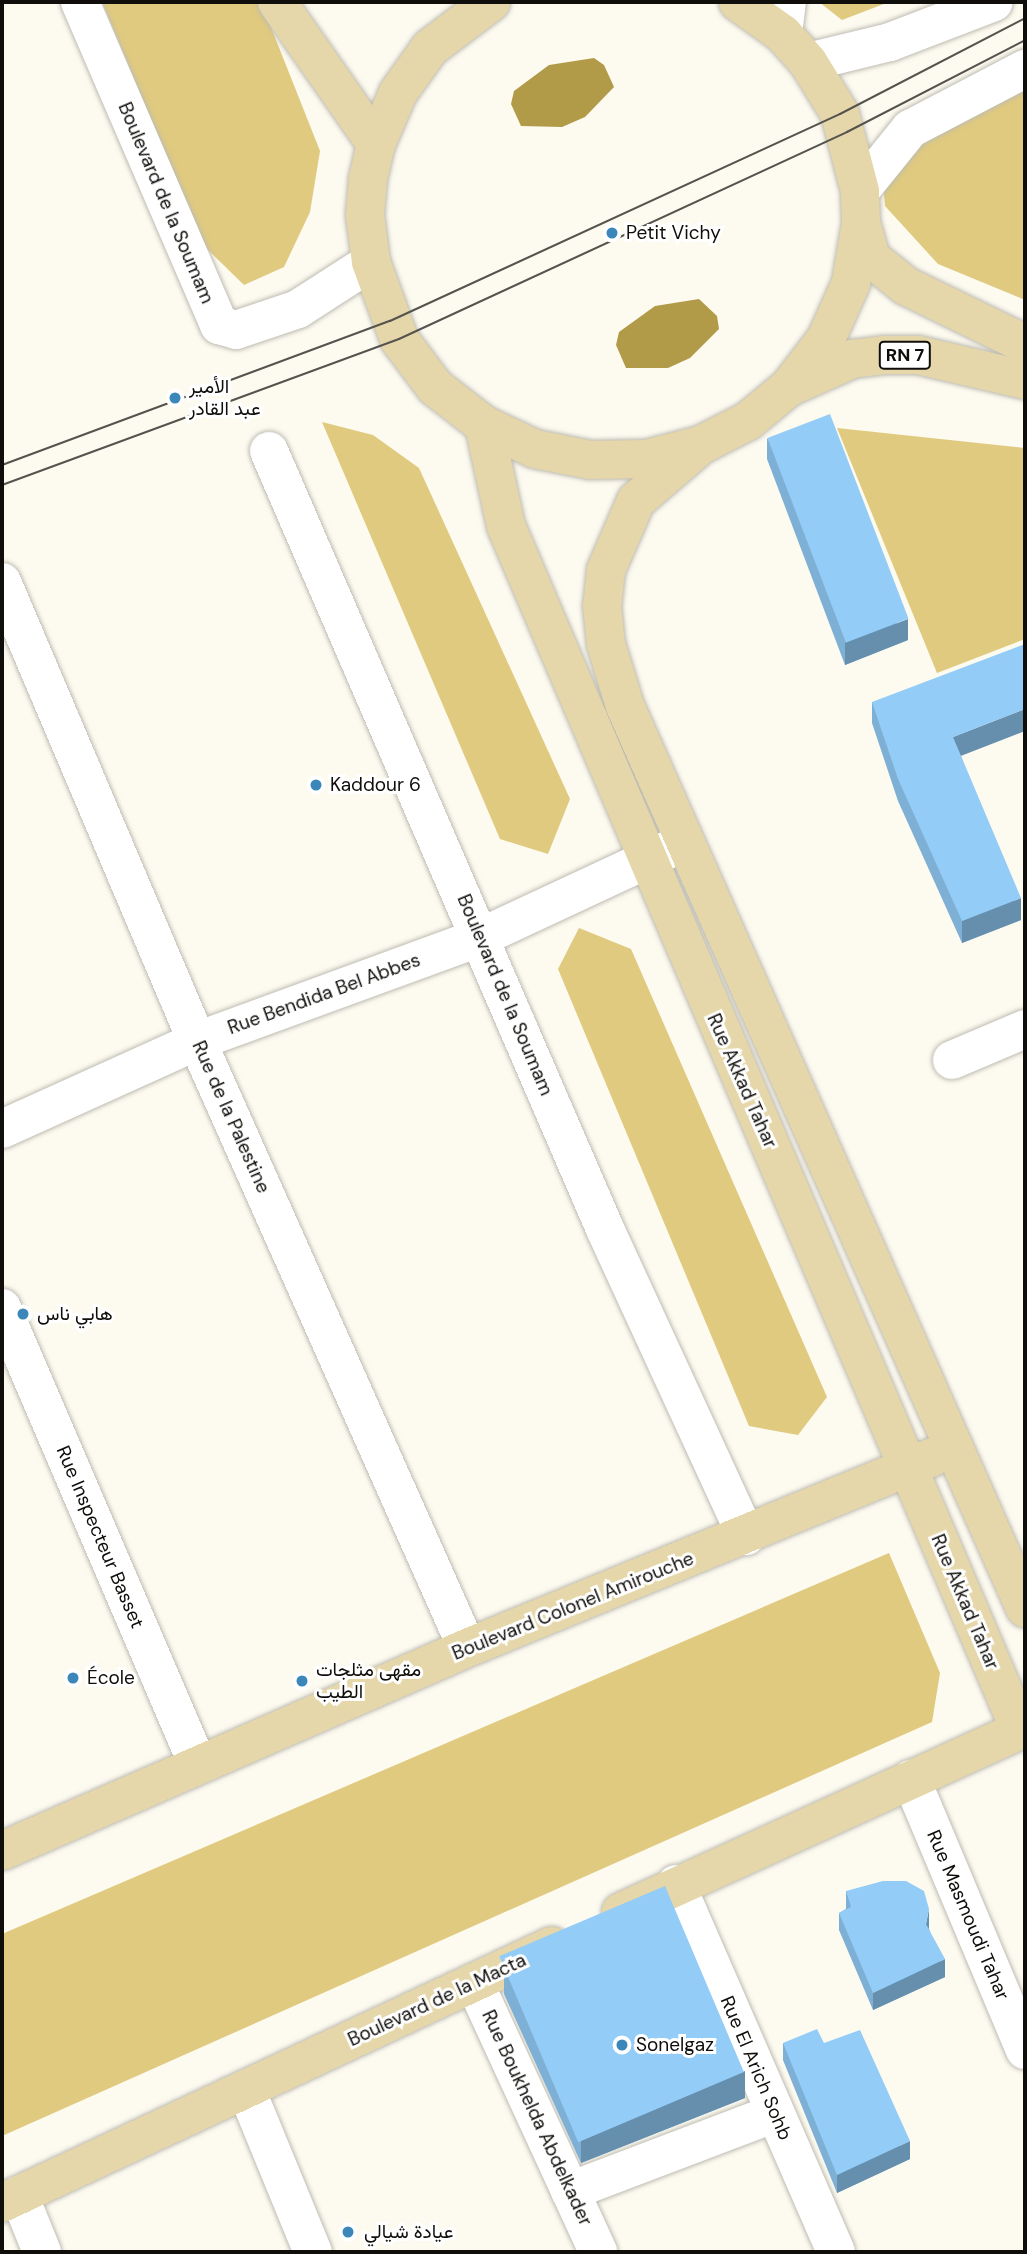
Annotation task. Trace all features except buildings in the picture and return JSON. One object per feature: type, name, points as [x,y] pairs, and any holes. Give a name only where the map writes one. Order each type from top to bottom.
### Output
[{"type":"main road","points":[[277,2],[376,144]]},
{"type":"main road","points":[[491,2],[430,48],[398,93],[376,144],[365,215],[371,262],[399,339],[435,387],[484,425],[535,449],[590,460],[647,458],[701,445],[748,421],[789,387],[827,339],[851,283],[860,207]]},
{"type":"main road","points":[[738,2],[785,18],[840,114],[870,258],[906,286],[1025,344]]},
{"type":"main road","name":"RN 7","points":[[789,387],[852,359],[884,355],[918,355],[1025,380]]},
{"type":"main road","name":"Rue Akkad Tahar","points":[[484,425],[506,526],[645,858],[1023,1729]]},
{"type":"main road","points":[[701,445],[636,501],[606,570],[601,606],[606,644],[625,706],[1025,1608]]},
{"type":"main road","name":"Boulevard Colonel Amirouche","points":[[2,1851],[467,1648],[954,1449]]},
{"type":"main road","name":"Boulevard de la Macta","points":[[10,2199],[475,1984],[677,1884],[1023,1729]]},
{"type":"street","name":"Boulevard de la Soumam","points":[[80,2],[219,325],[236,330],[298,309],[371,262]]},
{"type":"street","points":[[808,62],[890,42],[994,2]]},
{"type":"street","points":[[860,207],[910,129],[1025,69]]},
{"type":"street","name":"Boulevard de la Soumam","points":[[269,451],[605,1229],[746,1536]]},
{"type":"street","name":"Rue de la Palestine","points":[[2,582],[197,1041],[467,1648]]},
{"type":"street","name":"Rue Bendida Bel Abbes","points":[[2,1129],[197,1041],[481,937],[645,858],[685,842]]},
{"type":"street","points":[[952,1060],[1025,1029]]},
{"type":"street","name":"Rue Inspecteur Basset","points":[[2,1308],[198,1765]]},
{"type":"street","name":"Rue Masmoudi Tahar","points":[[911,1779],[1025,2050]]},
{"type":"street","name":"Rue El Arich Sohb","points":[[677,1884],[835,2252]]},
{"type":"street","name":"Rue Boukhelda Abdelkader","points":[[475,1984],[598,2252]]},
{"type":"street","points":[[246,2089],[313,2252]]},
{"type":"street","points":[[570,2191],[775,2113]]},
{"type":"street","points":[[10,2199],[42,2252]]},
{"type":"shaded area","points":[[102,2],[261,2],[320,151],[310,212],[284,267],[244,285],[204,246]]},
{"type":"shaded area","points":[[819,2],[889,2],[842,20]]},
{"type":"shaded area","points":[[594,58],[604,65],[614,87],[585,117],[562,127],[521,126],[511,104],[514,91],[549,65]]},
{"type":"shaded area","points":[[1025,79],[1025,300],[938,264],[885,206],[882,172],[898,145]]},
{"type":"shaded area","points":[[699,299],[717,316],[719,329],[690,358],[668,368],[626,368],[616,345],[619,332],[655,306]]},
{"type":"shaded area","points":[[322,422],[373,435],[419,468],[570,799],[548,854],[500,839]]},
{"type":"shaded area","points":[[837,428],[1025,448],[1025,639],[937,673]]},
{"type":"shaded area","points":[[579,928],[631,949],[827,1397],[798,1435],[749,1426],[558,969]]},
{"type":"shaded area","points":[[889,1553],[940,1673],[932,1722],[2,2136],[2,1934]]},
{"type":"tram line","points":[[2,465],[390,321],[840,114],[1025,18]]},
{"type":"tram line","points":[[2,485],[399,339],[847,132],[1025,40]]},
{"type":"place","name":"Petit Vichy","points":[[612,233]]},
{"type":"place","name":"الأمير عبد القادر","points":[[175,398]]},
{"type":"place","name":"Kaddour 6","points":[[316,785]]},
{"type":"place","name":"هابي ناس","points":[[23,1314]]},
{"type":"place","name":"École","points":[[73,1678]]},
{"type":"place","name":"مقهى مثلجات الطيب","points":[[302,1681]]},
{"type":"place","name":"Sonelgaz","points":[[622,2045]]},
{"type":"place","name":"عيادة شيالي","points":[[348,2232]]}]
